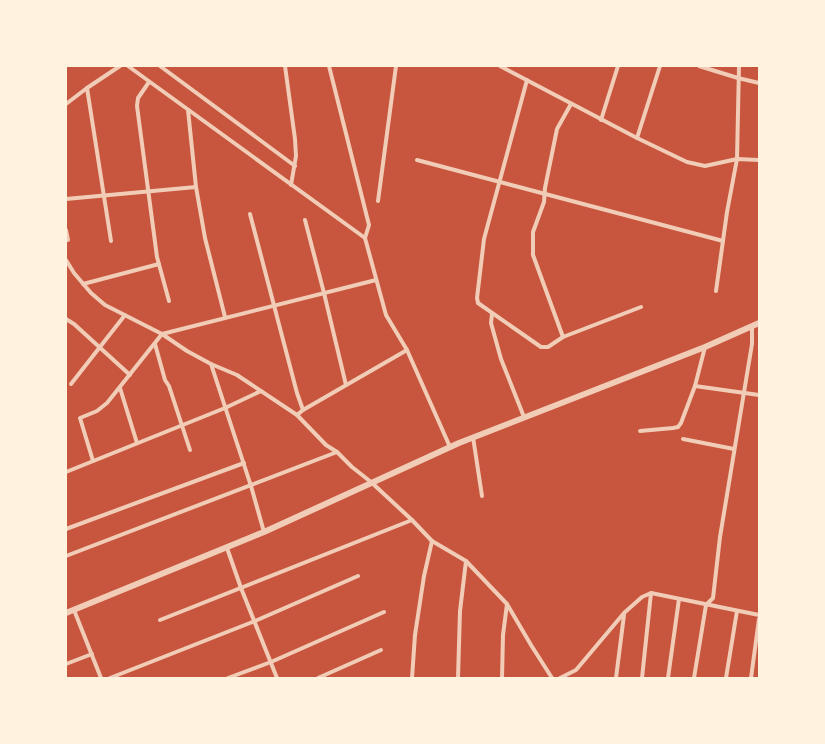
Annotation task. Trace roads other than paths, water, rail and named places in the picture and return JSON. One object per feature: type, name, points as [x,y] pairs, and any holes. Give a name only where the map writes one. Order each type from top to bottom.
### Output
[{"type":"street","points":[[66,104],[120,66]]},
{"type":"street","points":[[128,66],[365,238]]},
{"type":"street","points":[[160,66],[295,166]]},
{"type":"street","points":[[285,66],[295,139],[295,166],[291,185]]},
{"type":"street","points":[[329,66],[368,225],[365,238],[386,315],[407,350],[450,447]]},
{"type":"street","points":[[378,201],[396,66]]},
{"type":"street","points":[[500,66],[601,120],[687,162],[705,166],[737,159],[759,160]]},
{"type":"street","points":[[509,71],[511,66]]},
{"type":"street","points":[[601,120],[618,66]]},
{"type":"street","points":[[637,138],[660,66]]},
{"type":"street","points":[[699,66],[759,83]]},
{"type":"street","points":[[716,291],[727,212],[737,159],[739,66]]},
{"type":"street","points":[[527,80],[484,239],[477,298],[478,303],[541,347],[548,347],[563,337],[641,307]]},
{"type":"street","points":[[149,82],[138,98],[137,106],[159,264],[169,301]]},
{"type":"street","points":[[87,88],[105,195],[111,241]]},
{"type":"street","points":[[563,337],[533,255],[533,232],[539,217],[545,194],[557,129],[571,104]]},
{"type":"street","points":[[188,110],[196,187],[205,238],[225,317]]},
{"type":"street","points":[[418,160],[723,241]]},
{"type":"street","points":[[66,198],[196,187]]},
{"type":"street","points":[[250,214],[303,410]]},
{"type":"street","points":[[304,220],[324,293],[346,385]]},
{"type":"street","points":[[66,230],[68,240]]},
{"type":"street","points":[[66,260],[83,284],[91,293],[105,304],[162,334],[187,351],[211,364],[237,374],[297,415],[326,444],[371,482],[412,520],[432,541],[466,561],[507,604],[552,678]]},
{"type":"street","points":[[83,284],[159,264]]},
{"type":"street","points":[[93,461],[80,418],[98,411],[107,403],[162,334],[376,280]]},
{"type":"street","points":[[492,314],[491,323],[501,359],[524,417]]},
{"type":"street","points":[[72,384],[125,315]]},
{"type":"street","points":[[66,319],[130,375]]},
{"type":"street","points":[[66,613],[264,532],[472,437],[705,347],[759,323]]},
{"type":"street","points":[[694,678],[706,605],[713,598],[720,537],[752,344],[752,326]]},
{"type":"street","points":[[155,344],[165,380],[169,386],[190,450]]},
{"type":"street","points":[[640,431],[673,428],[678,426],[696,386],[705,347]]},
{"type":"street","points":[[297,415],[303,410],[407,350]]},
{"type":"street","points":[[211,364],[244,463],[264,532]]},
{"type":"street","points":[[696,386],[759,395]]},
{"type":"street","points":[[120,388],[137,443]]},
{"type":"street","points":[[66,472],[225,408],[261,391]]},
{"type":"street","points":[[472,437],[482,496]]},
{"type":"street","points":[[682,439],[734,449]]},
{"type":"street","points":[[66,556],[337,452]]},
{"type":"street","points":[[66,529],[244,463]]},
{"type":"street","points":[[160,620],[412,520]]},
{"type":"street","points":[[412,678],[415,635],[424,576],[432,541]]},
{"type":"street","points":[[227,548],[241,588],[277,678]]},
{"type":"street","points":[[458,678],[460,611],[466,561]]},
{"type":"street","points":[[110,678],[255,621],[358,576]]},
{"type":"street","points":[[642,678],[651,593]]},
{"type":"street","points":[[560,678],[576,670],[624,613],[642,597],[651,593],[759,615]]},
{"type":"street","points":[[668,678],[679,599]]},
{"type":"street","points":[[502,678],[503,635],[507,604]]},
{"type":"street","points":[[74,610],[102,678]]},
{"type":"street","points":[[726,678],[737,611]]},
{"type":"street","points":[[228,678],[271,662],[384,612]]},
{"type":"street","points":[[616,678],[624,613]]},
{"type":"street","points":[[751,678],[759,619]]},
{"type":"street","points":[[318,678],[381,650]]},
{"type":"street","points":[[66,664],[92,654]]}]
